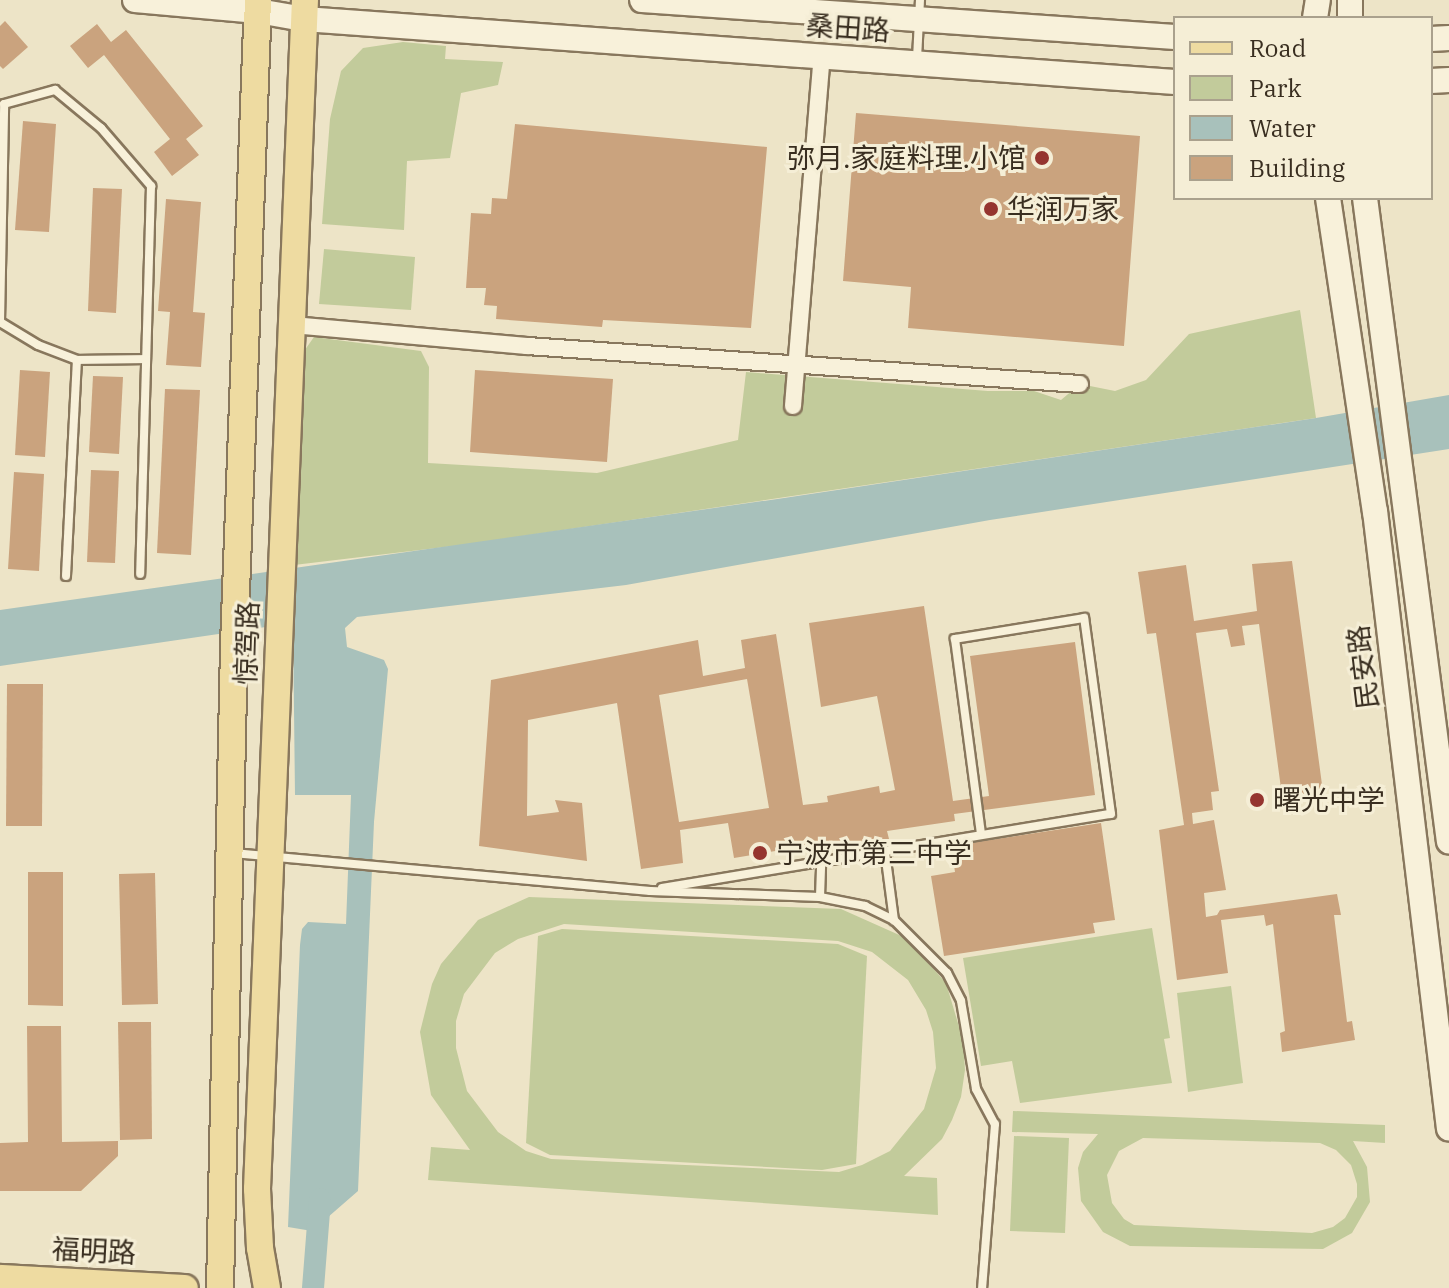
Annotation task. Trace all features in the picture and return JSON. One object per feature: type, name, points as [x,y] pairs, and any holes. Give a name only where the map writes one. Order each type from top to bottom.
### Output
[{"type":"main road","name":"桑田路","points":[[135,0],[258,5],[822,56],[1173,82]]},
{"type":"main road","name":"桑田路","points":[[642,0],[921,10],[1173,37]]},
{"type":"main road","name":"惊驾路","points":[[220,1288],[234,645],[258,5]]},
{"type":"main road","name":"惊驾路","points":[[267,1288],[260,1248],[257,1189],[304,9]]},
{"type":"main road","name":"民安路","points":[[1328,200],[1375,511],[1449,1129]]},
{"type":"main road","points":[[1365,200],[1449,842]]},
{"type":"main road","name":"福明路","points":[[0,1278],[185,1288]]},
{"type":"street","points":[[793,406],[822,56]]},
{"type":"street","points":[[292,325],[527,346],[1080,384]]},
{"type":"lane","points":[[917,63],[921,10]]},
{"type":"lane","points":[[140,574],[151,186],[101,128],[55,90],[4,104],[0,322],[38,345],[77,360],[146,359]]},
{"type":"lane","points":[[66,576],[77,360]]},
{"type":"lane","points":[[650,891],[1111,814],[1084,618],[955,639],[981,834]]},
{"type":"lane","points":[[230,852],[650,891],[820,897],[865,906],[894,920],[947,973],[961,1001],[976,1089],[995,1124],[982,1288]]},
{"type":"lane","points":[[885,852],[894,920]]},
{"type":"lane","points":[[820,897],[821,862]]},
{"type":"green space","points":[[403,42],[446,46],[445,59],[503,62],[498,85],[461,93],[450,158],[407,161],[404,230],[322,224],[330,119],[341,71],[363,48]]},
{"type":"green space","points":[[324,249],[415,257],[411,310],[319,304]]},
{"type":"green space","points":[[1300,310],[1316,418],[470,544],[294,565],[297,361],[314,337],[421,351],[429,367],[428,463],[597,473],[738,440],[746,372],[988,391],[1034,391],[1061,400],[1080,384],[1115,391],[1146,380],[1189,334]]},
{"type":"green space","points":[[529,897],[841,909],[906,938],[946,983],[963,1040],[965,1070],[961,1097],[952,1120],[942,1139],[904,1176],[937,1178],[938,1215],[428,1180],[431,1147],[470,1150],[431,1095],[420,1032],[432,984],[441,964],[478,920]],"holes":[[[564,924],[838,941],[872,952],[908,980],[926,1010],[933,1032],[936,1068],[924,1109],[890,1151],[862,1165],[839,1172],[551,1159],[526,1151],[498,1132],[467,1091],[456,1048],[456,1021],[464,994],[495,953],[518,939]]]},
{"type":"green space","points":[[1152,928],[1170,1038],[1164,1039],[1172,1083],[1020,1103],[1012,1061],[981,1066],[963,958]]},
{"type":"green space","points":[[562,929],[838,944],[867,956],[856,1164],[822,1170],[550,1155],[526,1143],[538,936]]},
{"type":"green space","points":[[1231,986],[1243,1083],[1188,1092],[1177,993]]},
{"type":"green space","points":[[1013,1111],[1385,1125],[1385,1143],[1353,1141],[1367,1167],[1370,1202],[1352,1233],[1323,1249],[1130,1246],[1103,1232],[1081,1201],[1078,1168],[1083,1152],[1098,1134],[1012,1132]],"holes":[[[1143,1138],[1320,1143],[1336,1150],[1351,1165],[1357,1184],[1357,1197],[1345,1218],[1333,1227],[1312,1233],[1134,1225],[1124,1219],[1112,1203],[1107,1175],[1119,1151]]]},
{"type":"green space","points":[[1014,1136],[1069,1138],[1065,1233],[1010,1231]]},
{"type":"water","points":[[1449,395],[1449,449],[990,520],[626,585],[357,617],[345,628],[347,647],[384,660],[388,669],[374,822],[358,1191],[312,1231],[288,1227],[300,945],[302,929],[308,922],[346,924],[351,795],[295,795],[293,623],[0,666],[0,610],[784,498]]},
{"type":"building","points":[[5,21],[28,47],[3,69],[0,66],[0,26]]},
{"type":"building","points":[[97,24],[111,42],[126,30],[203,126],[186,139],[199,155],[172,176],[154,152],[170,139],[104,55],[88,68],[70,46]]},
{"type":"building","name":"华润万家","points":[[856,113],[1140,136],[1124,346],[908,328],[911,287],[843,281]]},
{"type":"building","points":[[23,121],[56,124],[49,232],[15,230]]},
{"type":"building","points":[[515,124],[767,147],[751,328],[603,320],[602,327],[496,319],[497,306],[484,305],[486,288],[466,288],[471,213],[491,214],[492,198],[507,199]]},
{"type":"building","points":[[93,188],[122,189],[116,313],[88,311]]},
{"type":"building","points":[[166,199],[201,202],[193,312],[205,313],[201,367],[166,365],[170,312],[158,311]]},
{"type":"building","points":[[20,370],[50,372],[45,457],[15,455]]},
{"type":"building","points":[[475,370],[613,379],[607,462],[470,452]]},
{"type":"building","points":[[93,376],[123,377],[119,454],[89,452]]},
{"type":"building","points":[[165,389],[200,390],[191,555],[157,553]]},
{"type":"building","points":[[91,470],[119,471],[115,563],[87,562]]},
{"type":"building","points":[[14,472],[44,474],[39,571],[8,569]]},
{"type":"building","points":[[1292,561],[1323,792],[1282,796],[1259,624],[1242,626],[1245,645],[1231,647],[1227,629],[1196,633],[1219,791],[1211,792],[1213,810],[1192,813],[1193,824],[1214,820],[1226,890],[1204,893],[1206,917],[1217,915],[1220,910],[1337,894],[1341,915],[1334,915],[1347,1022],[1352,1021],[1355,1040],[1282,1052],[1280,1033],[1285,1031],[1273,924],[1266,926],[1264,915],[1221,920],[1228,973],[1177,980],[1159,830],[1184,825],[1156,633],[1147,634],[1138,572],[1186,565],[1194,621],[1257,611],[1252,564]]},
{"type":"building","points":[[924,606],[953,801],[989,796],[970,656],[1075,642],[1095,795],[954,814],[955,821],[887,831],[889,839],[836,848],[834,841],[734,858],[728,823],[680,830],[683,863],[641,869],[617,703],[528,720],[527,816],[559,812],[555,800],[582,803],[587,861],[479,846],[491,680],[698,640],[703,676],[745,668],[741,640],[776,634],[803,805],[828,802],[827,796],[879,786],[880,793],[895,790],[877,696],[821,707],[809,623]],"holes":[[[747,679],[769,808],[679,822],[659,695]]]},
{"type":"building","points":[[7,684],[43,684],[42,826],[6,826]]},
{"type":"building","points":[[1101,823],[1115,920],[1093,923],[1095,933],[944,956],[931,876],[955,872],[951,846]]},
{"type":"building","points":[[28,872],[63,872],[63,1006],[28,1005]]},
{"type":"building","points":[[155,873],[158,1004],[122,1005],[119,874]]},
{"type":"building","points":[[118,1022],[151,1022],[152,1139],[120,1140]]},
{"type":"building","points":[[27,1026],[61,1026],[62,1142],[118,1141],[118,1156],[81,1191],[0,1191],[0,1143],[28,1142]]},
{"type":"waterway","points":[[313,1288],[320,1199]]},
{"type":"place","name":"弥月.家庭料理.小馆","points":[[1042,158]]},
{"type":"place","name":"华润万家","points":[[991,209]]},
{"type":"place","name":"曙光中学","points":[[1257,800]]},
{"type":"place","name":"宁波市第三中学","points":[[760,853]]}]
